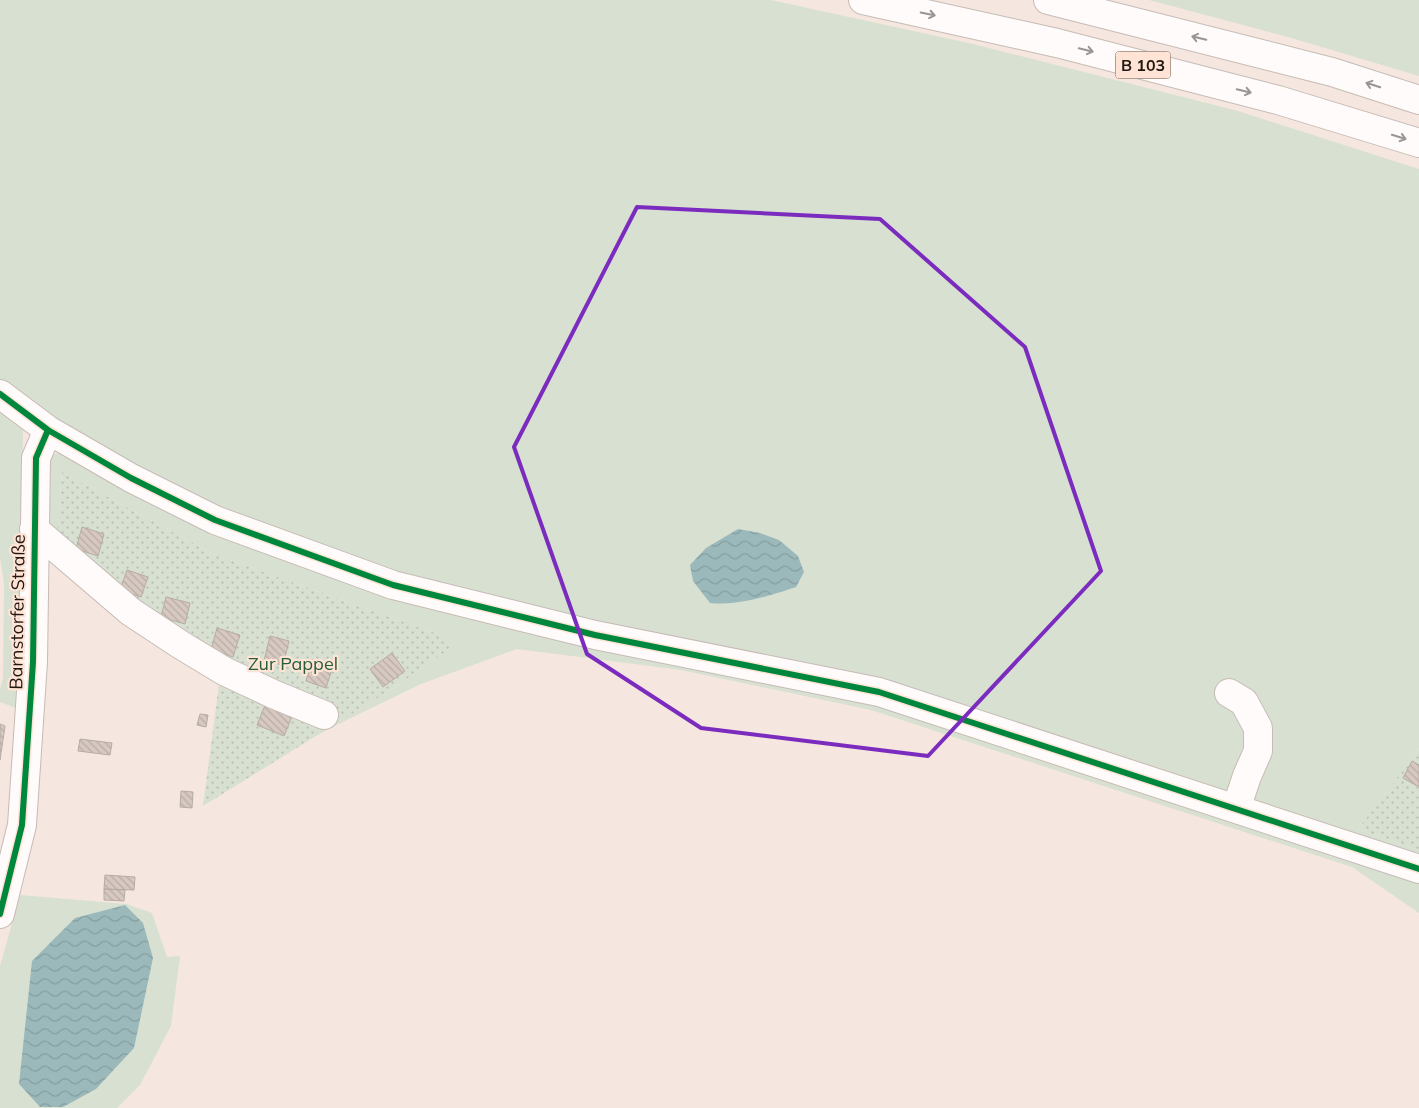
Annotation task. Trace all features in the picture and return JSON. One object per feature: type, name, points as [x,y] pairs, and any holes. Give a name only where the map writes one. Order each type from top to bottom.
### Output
[{"type":"main road","name":"B 103","points":[[863,0],[1057,43],[1278,100],[1419,143]]},
{"type":"main road","name":"B 103","points":[[1048,0],[1322,70],[1419,100]]},
{"type":"main road","points":[[0,394],[48,430],[131,478],[215,520],[393,585],[596,635],[879,692],[1419,869]]},
{"type":"main road","name":"Barnstorfer Straße","points":[[0,914],[22,825],[32,662],[36,458],[48,430]]},
{"type":"main road","points":[[34,529],[131,612],[181,645],[224,671],[324,715]]},
{"type":"main road","points":[[1229,692],[1244,702],[1258,728],[1258,751],[1246,776],[1236,809]]},
{"type":"highlighted area","points":[[637,207],[880,219],[1025,347],[1101,571],[928,756],[701,728],[587,654],[514,447]]},
{"type":"green space","points":[[0,0],[771,0],[973,44],[1238,111],[1419,169],[1419,749],[1358,829],[1419,850],[1419,913],[1352,867],[871,710],[681,670],[517,649],[421,684],[322,732],[392,689],[451,648],[443,636],[213,554],[62,472],[56,552],[48,537],[43,477],[51,455],[62,452],[23,426],[21,710],[0,702],[0,689],[3,678],[4,583],[0,558]]},
{"type":"green space","points":[[1149,0],[1419,0],[1419,76],[1288,37]]},
{"type":"green space","name":"Zur Pappel","points":[[62,472],[213,554],[443,636],[451,648],[392,689],[203,806],[220,677],[56,552]]},
{"type":"green space","points":[[1419,749],[1419,850],[1358,829]]},
{"type":"green space","points":[[20,895],[127,904],[152,913],[167,957],[180,956],[171,1026],[140,1085],[117,1108],[0,1108],[0,966]]},
{"type":"water","points":[[738,529],[760,533],[779,540],[798,556],[804,572],[796,587],[743,602],[710,603],[693,581],[690,565],[706,548]]},
{"type":"water","points":[[125,905],[143,923],[153,958],[134,1048],[96,1089],[63,1107],[40,1107],[19,1084],[32,961],[75,918]]},
{"type":"building","points":[[82,527],[104,534],[98,556],[76,549]]},
{"type":"building","points":[[127,570],[148,577],[141,597],[120,590]]},
{"type":"building","points":[[166,597],[190,603],[185,624],[161,617]]},
{"type":"building","points":[[217,628],[240,635],[233,657],[211,650]]},
{"type":"building","points":[[270,636],[289,641],[283,665],[264,661]]},
{"type":"building","points":[[392,653],[405,671],[383,687],[370,669]]},
{"type":"building","points":[[313,659],[333,666],[326,688],[306,681]]},
{"type":"building","points":[[268,698],[295,709],[284,736],[257,725]]},
{"type":"building","points":[[200,714],[208,715],[206,727],[197,725]]},
{"type":"building","points":[[0,724],[5,726],[0,760]]},
{"type":"building","points":[[80,739],[112,743],[110,755],[78,751]]},
{"type":"building","points":[[1412,761],[1419,765],[1419,787],[1403,778]]},
{"type":"building","points":[[181,791],[193,792],[192,808],[180,807]]},
{"type":"building","points":[[105,875],[135,877],[134,890],[104,889]]},
{"type":"building","points":[[104,889],[125,890],[124,901],[104,900]]},
{"type":"cycle path","points":[[0,394],[48,430],[131,478],[215,520],[393,585],[595,635],[879,692],[1419,869]]},
{"type":"cycle path","points":[[0,914],[22,825],[33,662],[36,458],[48,430]]}]
